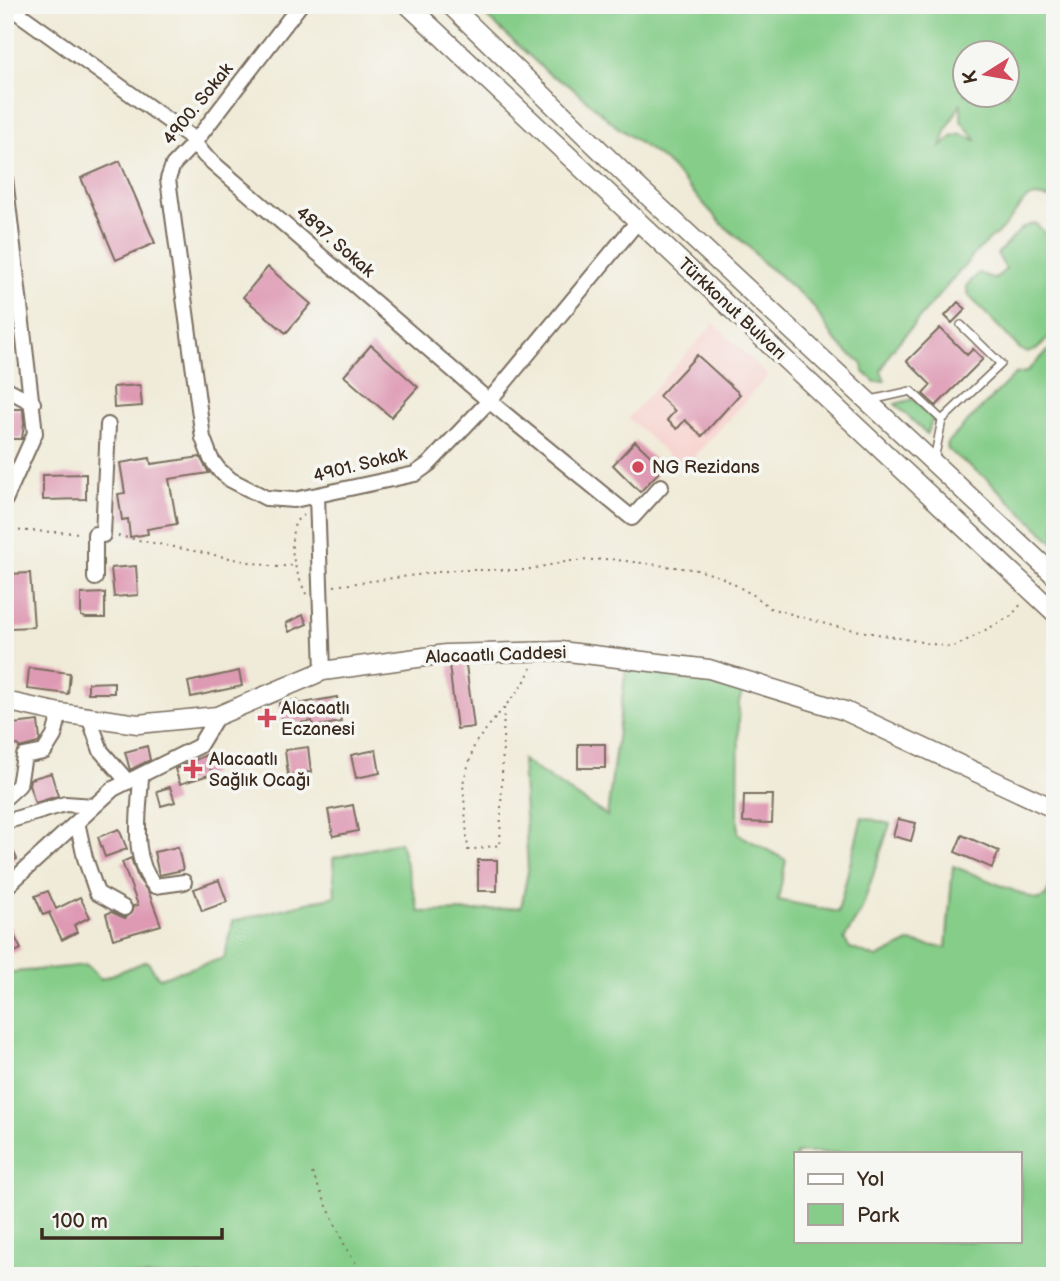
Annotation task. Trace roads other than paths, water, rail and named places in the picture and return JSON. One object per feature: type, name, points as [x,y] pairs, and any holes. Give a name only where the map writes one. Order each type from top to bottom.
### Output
[{"type":"street","name":"4897. Sokak","points":[[7,5],[188,135],[205,156],[489,401],[632,517],[661,486]]},
{"type":"street","name":"4900. Sokak","points":[[188,326],[168,179],[173,165],[194,143],[300,5]]},
{"type":"street","name":"Türkkonut Bulvarı","points":[[408,5],[1055,613]]},
{"type":"street","name":"Türkkonut Bulvarı","points":[[450,5],[626,175],[1055,576]]},
{"type":"street","points":[[5,178],[35,433],[5,500]]},
{"type":"street","name":"4901. Sokak","points":[[188,326],[203,438],[219,471],[266,498],[318,502],[415,474],[429,464],[489,401],[638,221]]},
{"type":"street","points":[[5,388],[33,403]]},
{"type":"street","points":[[95,578],[108,425]]},
{"type":"street","points":[[318,502],[323,671]]},
{"type":"street","name":"Alacaatlı Caddesi","points":[[5,701],[60,713],[138,723],[217,716],[323,671],[446,654],[560,651],[709,669],[845,711],[1055,809]]},
{"type":"street","points":[[60,713],[54,736],[44,752],[24,756],[19,785],[6,797],[9,821],[65,804],[94,806]]},
{"type":"street","points":[[5,888],[113,789],[199,746],[217,716]]},
{"type":"street","points":[[89,717],[102,751],[135,778],[138,849],[147,877],[155,886],[184,882]]},
{"type":"street","points":[[77,822],[97,893],[124,908]]},
{"type":"lane","points":[[933,463],[942,420],[1001,364],[961,325]]},
{"type":"lane","points":[[868,401],[911,391],[942,420]]},
{"type":"place","name":"NG Rezidans","points":[[638,467]]},
{"type":"place","name":"Alacaatlı Eczanesi","points":[[267,718]]},
{"type":"place","name":"Alacaatlı Sağlık Ocağı","points":[[193,769]]}]
